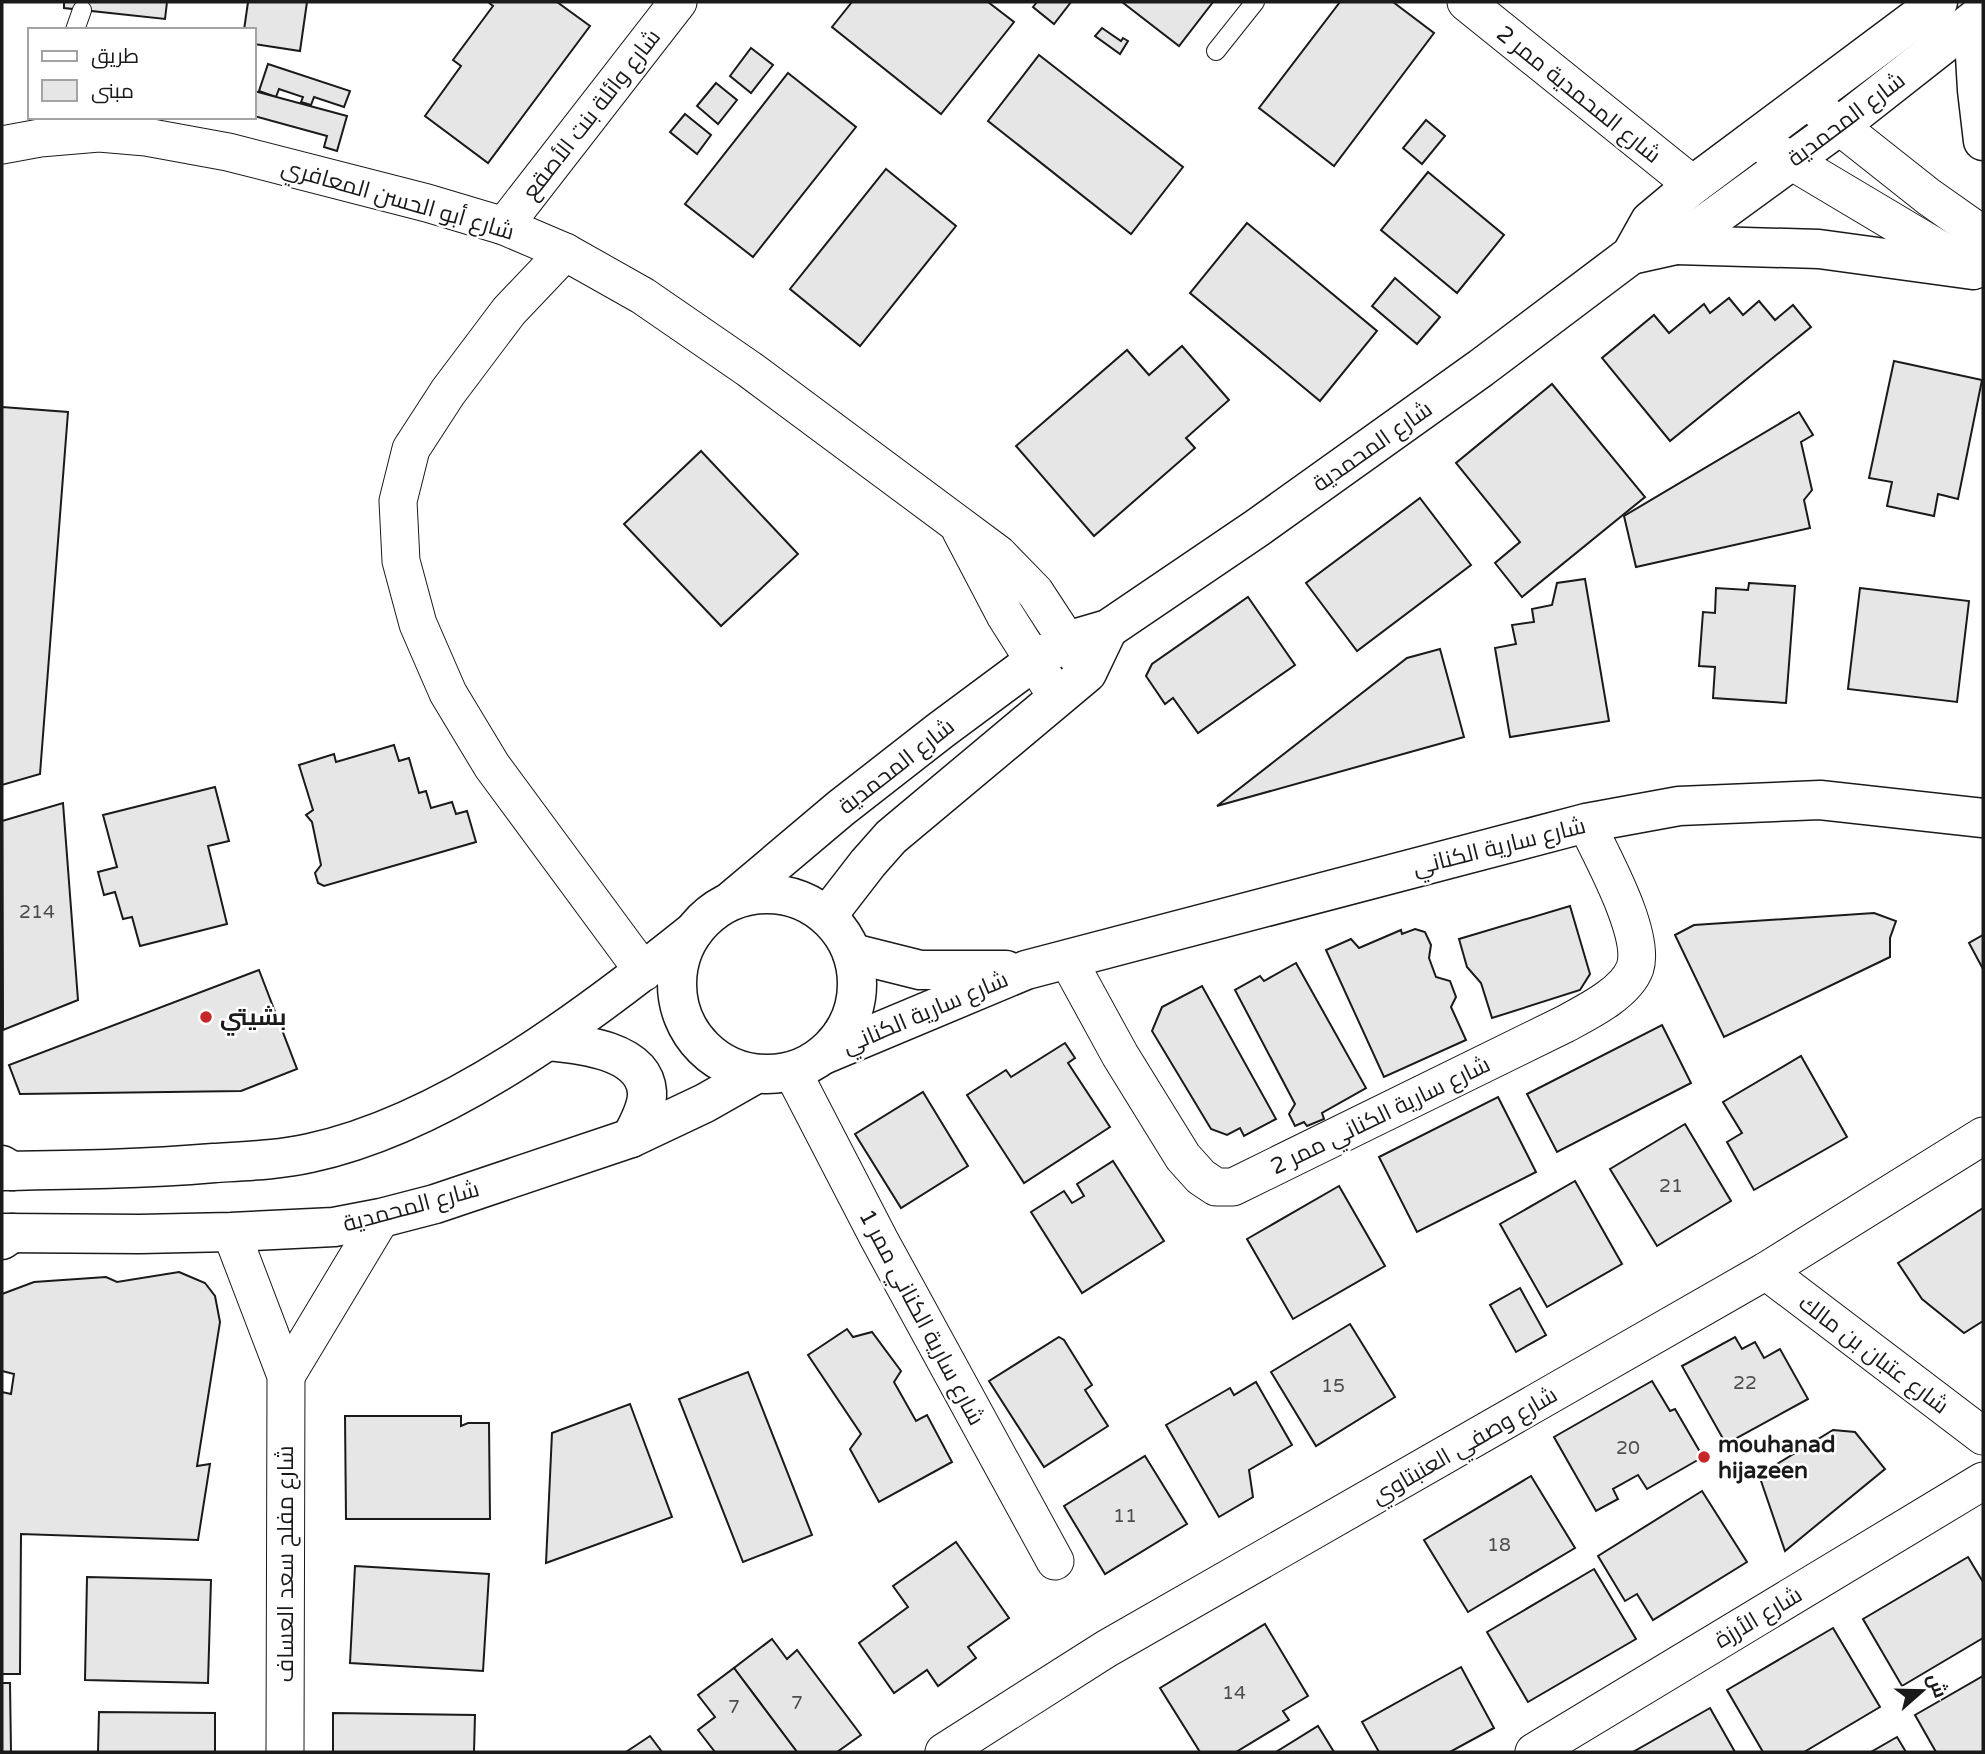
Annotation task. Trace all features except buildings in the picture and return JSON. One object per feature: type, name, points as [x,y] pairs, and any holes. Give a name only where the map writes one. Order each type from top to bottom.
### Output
[{"type":"street","name":"شارع وائلة بنت الأصقع","points":[[504,226],[678,2]]},
{"type":"street","name":"شارع المحمدية ممر 2","points":[[1466,2],[1693,185]]},
{"type":"street","name":"شارع المحمدية","points":[[827,916],[891,837],[1057,697],[1077,657],[1108,629],[1246,536],[1459,384],[1631,255],[1650,221],[1693,185],[1938,2]]},
{"type":"street","name":"شارع المحمدية","points":[[1631,255],[1675,245],[1838,127],[1978,18]]},
{"type":"street","points":[[1978,18],[1977,90],[1983,141]]},
{"type":"street","points":[[1806,99],[1929,197],[1980,260]]},
{"type":"street","name":"شارع أبو الحسن المعافري","points":[[2,145],[43,128],[146,137],[228,152],[427,203],[504,226],[565,252],[643,296],[738,361],[998,554],[1035,592],[1077,657]]},
{"type":"street","points":[[1756,139],[1790,162],[1980,260]]},
{"type":"street","points":[[1675,245],[1752,245],[1980,260]]},
{"type":"street","points":[[565,252],[509,311],[448,392],[411,449],[398,501],[401,561],[418,624],[447,693],[492,766],[644,972]]},
{"type":"street","name":"شارع أبو الحسن المعافري","points":[[959,527],[981,573],[1057,697]]},
{"type":"street","name":"شارع المحمدية","points":[[732,900],[841,808],[1034,662],[1077,657]]},
{"type":"street","name":"شارع سارية الكناني","points":[[790,1066],[1026,970],[1586,823],[1679,806],[1820,800],[1983,818]]},
{"type":"street","name":"شارع سارية الكناني ممر 2","points":[[1068,960],[1120,1055],[1183,1157],[1201,1177],[1216,1187],[1233,1188],[1565,1024],[1601,1004],[1623,985],[1635,968],[1636,942],[1630,918],[1586,823]]},
{"type":"street","points":[[5,1169],[159,1168],[310,1153],[365,1137],[423,1113],[485,1080],[548,1041],[644,972],[694,931],[711,913],[732,900],[751,895],[791,897],[809,904],[827,916],[841,933],[852,953],[857,975],[856,998],[850,1020],[839,1039],[790,1066],[726,1065],[702,1046],[685,1020],[678,990],[681,959],[694,931]]},
{"type":"street","name":"شارع سارية الكناني","points":[[852,953],[920,970],[1026,970]]},
{"type":"street","points":[[548,1041],[582,1044],[606,1051],[626,1059],[639,1072],[648,1090],[646,1107],[631,1138]]},
{"type":"street","name":"شارع المحمدية","points":[[5,1236],[232,1232],[334,1227],[381,1218],[435,1204],[631,1138],[790,1066]]},
{"type":"street","name":"شارع سارية الكناني ممر 1","points":[[790,1066],[891,1262],[1055,1561]]},
{"type":"street","name":"شارع وصفي العنبتاوي","points":[[944,1752],[1107,1649],[1766,1272],[1983,1136]]},
{"type":"street","points":[[286,1376],[381,1218]]},
{"type":"street","name":"شارع مفلح سعد العساف","points":[[232,1232],[286,1376],[285,1752]]},
{"type":"street","name":"شارع عتبان بن مالك","points":[[1766,1272],[1983,1436]]},
{"type":"street","name":"شارع الأرزة","points":[[1534,1752],[1983,1481]]},
{"type":"lane","points":[[1216,51],[1255,2]]},
{"type":"lane","points":[[76,28],[82,10]]},
{"type":"place","name":"بشيتي","points":[[206,1017]]},
{"type":"place","name":"mouhanad hijazeen","points":[[1704,1457]]}]
